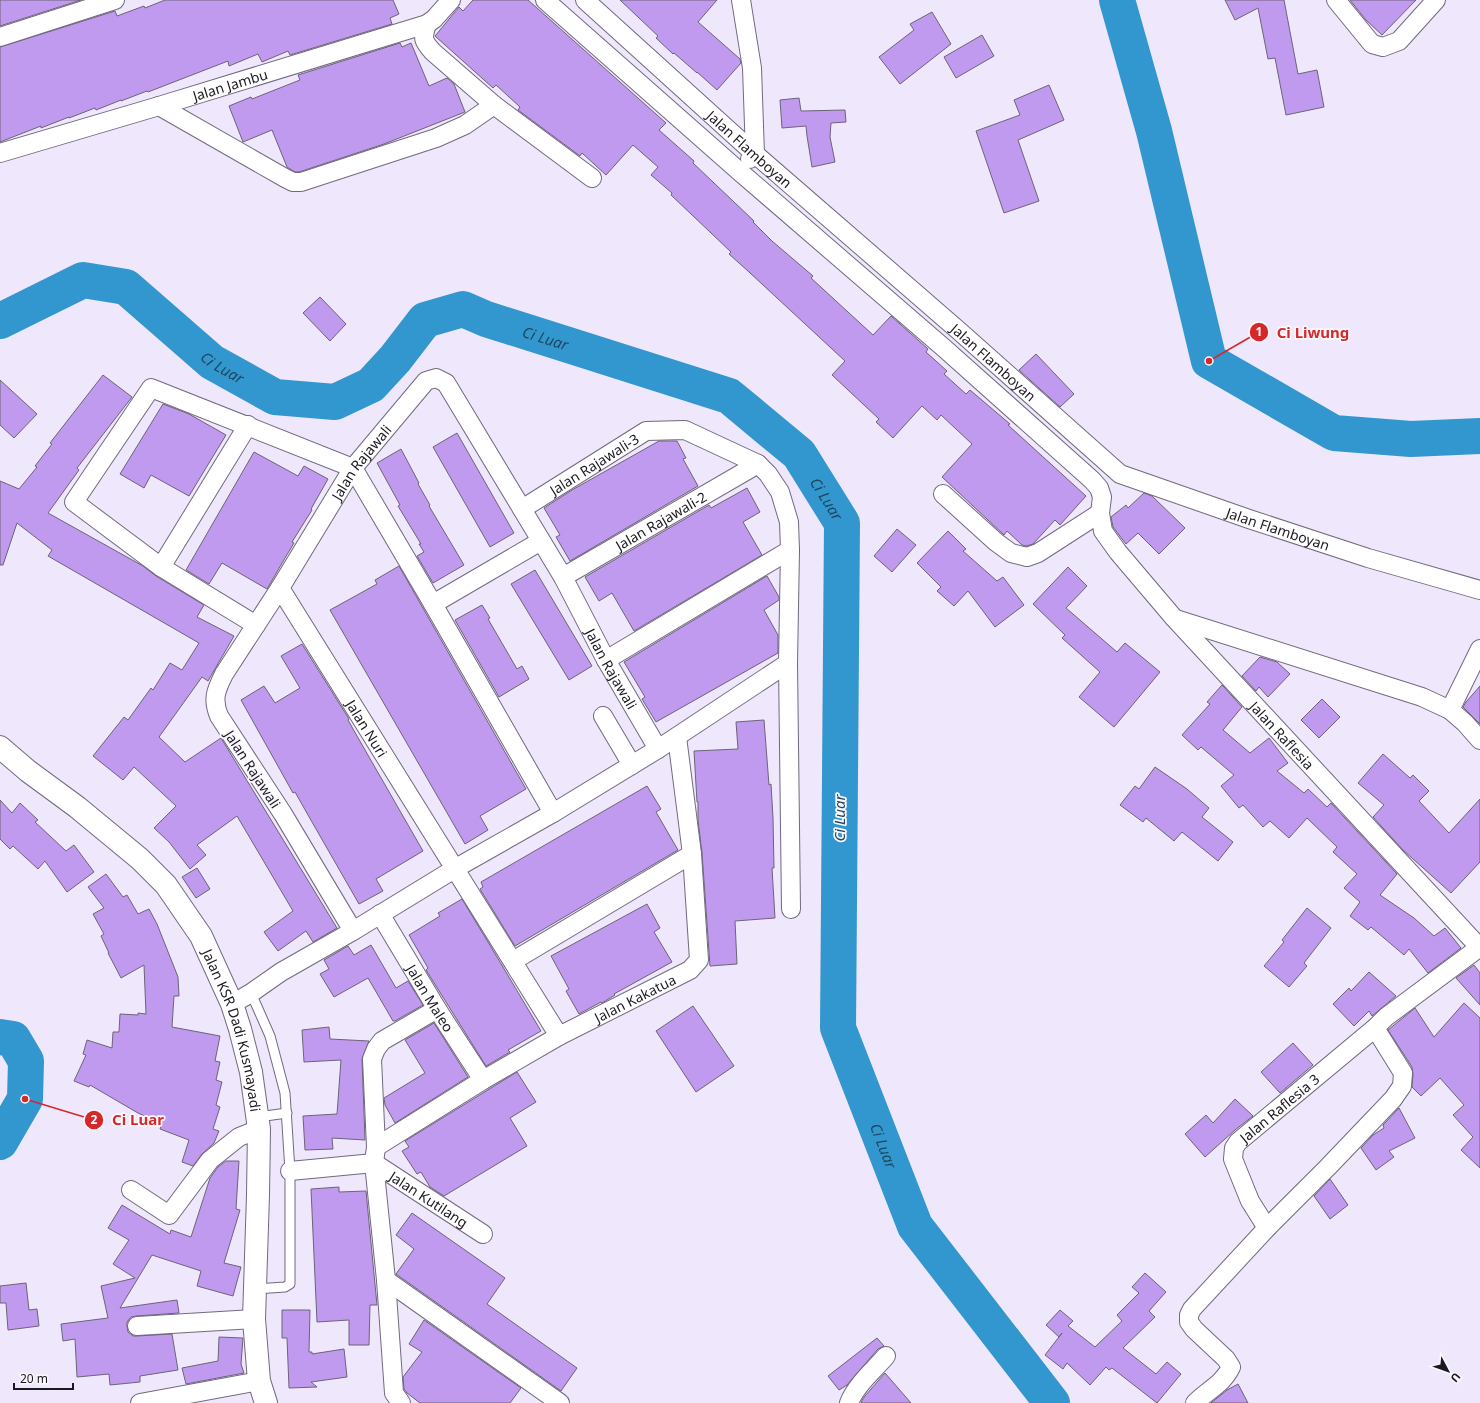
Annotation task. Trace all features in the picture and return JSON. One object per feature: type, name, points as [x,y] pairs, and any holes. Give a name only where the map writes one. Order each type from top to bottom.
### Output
[{"type":"main road","name":"Jalan KSR Dadi Kusmayadi","points":[[0,747],[28,771],[77,807],[140,859],[166,885],[201,936],[232,1004],[252,1072],[258,1123],[258,1195],[254,1319],[259,1381],[266,1403]]},
{"type":"street","points":[[0,37],[115,0]]},
{"type":"street","name":"Jalan Jambu","points":[[0,153],[427,24],[451,0]]},
{"type":"street","name":"Jalan Raflesia","points":[[545,0],[740,172],[944,348],[1092,480],[1099,488],[1103,531],[1118,552],[1174,618],[1480,948]]},
{"type":"street","name":"Jalan Flamboyan","points":[[585,0],[755,154],[958,330],[1120,474],[1249,519],[1368,558],[1480,590]]},
{"type":"street","points":[[740,172],[755,154],[752,68],[741,0]]},
{"type":"street","points":[[1336,0],[1372,44],[1383,47],[1399,41],[1436,0]]},
{"type":"street","points":[[427,24],[424,35],[424,43],[433,52],[494,105],[592,178]]},
{"type":"street","points":[[159,106],[285,178],[293,182],[301,182],[436,138],[465,125],[494,105]]},
{"type":"street","points":[[944,348],[958,330]]},
{"type":"street","name":"Jalan Rajawali","points":[[353,931],[283,814],[219,716],[215,706],[218,687],[353,468],[426,381],[436,378],[446,383],[563,577],[606,660],[658,750]]},
{"type":"street","points":[[256,625],[160,567],[74,502],[152,388],[353,468],[553,813]]},
{"type":"street","points":[[160,567],[248,425]]},
{"type":"street","name":"Jalan Rajawali-3","points":[[522,509],[646,431],[684,430],[758,464]]},
{"type":"street","points":[[758,464],[768,474],[780,492],[789,522],[788,663],[790,909]]},
{"type":"street","name":"Jalan Rajawali-2","points":[[563,577],[758,464]]},
{"type":"street","points":[[943,494],[996,542],[1011,553],[1027,557],[1038,553],[1101,505],[1120,474]]},
{"type":"street","points":[[433,604],[541,541]]},
{"type":"street","points":[[606,660],[790,550]]},
{"type":"street","name":"Jalan Nuri","points":[[280,588],[456,868],[559,1036]]},
{"type":"street","points":[[1174,618],[1422,697],[1450,710],[1465,723],[1480,740]]},
{"type":"street","points":[[1450,710],[1480,649]]},
{"type":"street","points":[[232,1004],[281,972],[353,931],[456,868],[553,813],[658,750],[788,663]]},
{"type":"street","points":[[603,716],[632,765]]},
{"type":"street","name":"Jalan Kakatua","points":[[375,1155],[484,1080],[559,1036],[690,970],[695,966],[699,960],[692,854],[677,737]]},
{"type":"street","points":[[513,960],[692,854]]},
{"type":"street","name":"Jalan Maleo","points":[[380,914],[436,1009],[484,1080]]},
{"type":"street","name":"Jalan Raflesia 3","points":[[1267,1228],[1250,1201],[1233,1158],[1234,1148],[1238,1142],[1375,1028],[1386,1017],[1480,948]]},
{"type":"street","points":[[401,1403],[394,1393],[375,1155],[372,1059],[382,1041],[436,1009]]},
{"type":"street","points":[[1195,1403],[1222,1382],[1231,1367],[1226,1359],[1194,1329],[1189,1322],[1189,1315],[1192,1309],[1267,1228],[1393,1099],[1402,1086],[1404,1079],[1403,1073],[1375,1028]]},
{"type":"street","points":[[131,1190],[169,1215],[210,1160],[258,1123]]},
{"type":"street","points":[[290,1171],[375,1155]]},
{"type":"street","name":"Jalan Kutilang","points":[[375,1155],[483,1234]]},
{"type":"street","points":[[386,1280],[560,1403]]},
{"type":"street","points":[[137,1326],[254,1319]]},
{"type":"street","points":[[849,1403],[852,1395],[886,1356]]},
{"type":"street","points":[[140,1403],[259,1381]]},
{"type":"lane","points":[[251,993],[270,1036],[285,1093],[290,1171],[290,1284],[286,1287],[255,1290]]},
{"type":"lane","points":[[258,1123],[287,1113]]},
{"type":"building","points":[[0,0],[81,0],[0,26]]},
{"type":"building","points":[[165,0],[393,0],[399,14],[390,18],[392,24],[290,55],[288,51],[262,62],[258,54],[229,66],[228,61],[148,92],[147,91],[121,100],[96,110],[95,108],[41,128],[41,126],[0,142],[0,47],[115,11],[117,16],[144,6],[145,8]]},
{"type":"building","points":[[473,0],[528,0],[666,123],[659,130],[694,161],[693,163],[754,221],[753,222],[772,241],[813,276],[811,278],[873,335],[891,316],[928,349],[926,352],[947,371],[944,374],[966,394],[970,390],[1010,424],[1008,425],[1086,496],[1060,525],[1055,520],[1033,544],[1026,546],[1022,545],[1007,531],[1004,535],[942,477],[972,444],[941,415],[937,420],[922,406],[893,438],[876,422],[879,419],[832,375],[845,361],[729,254],[731,252],[671,195],[672,193],[651,175],[658,167],[633,145],[606,175],[582,153],[580,156],[518,110],[520,107],[496,85],[493,88],[435,36],[459,7],[463,11]]},
{"type":"building","points":[[620,0],[717,0],[698,22],[740,59],[741,63],[717,90],[674,53],[673,54],[656,38],[658,36]]},
{"type":"building","points":[[1225,0],[1284,0],[1298,74],[1317,70],[1324,107],[1286,115],[1275,58],[1268,59],[1258,8],[1235,20]]},
{"type":"building","points":[[1350,0],[1416,0],[1382,35],[1366,20]]},
{"type":"building","points":[[932,12],[951,44],[900,84],[879,57],[914,30],[910,24]]},
{"type":"building","points":[[982,35],[994,56],[956,78],[944,57]]},
{"type":"building","points":[[400,43],[402,47],[411,43],[429,86],[447,78],[454,84],[465,112],[384,144],[299,172],[295,172],[287,167],[272,130],[243,142],[229,106],[251,97],[252,99],[300,80],[298,75]]},
{"type":"building","points":[[1049,85],[1064,120],[1018,140],[1039,201],[1004,213],[976,131],[1020,115],[1014,100]]},
{"type":"building","points":[[799,98],[801,111],[845,110],[846,122],[831,123],[830,137],[835,162],[812,167],[806,126],[782,128],[780,100]]},
{"type":"building","points":[[320,297],[346,324],[330,341],[303,313]]},
{"type":"building","points":[[1036,354],[1074,394],[1060,407],[1019,370]]},
{"type":"building","points":[[103,375],[132,397],[77,468],[79,470],[48,513],[143,566],[156,576],[204,605],[197,617],[234,636],[208,681],[202,677],[159,737],[185,762],[221,738],[337,928],[313,942],[306,931],[278,951],[264,932],[293,911],[237,816],[197,845],[206,855],[190,869],[169,842],[154,828],[176,806],[134,767],[123,780],[93,756],[124,717],[128,720],[151,688],[153,690],[170,663],[182,670],[199,643],[48,556],[52,550],[17,523],[3,565],[0,565],[0,481],[19,489],[37,467],[35,466],[52,444],[50,443]]},
{"type":"building","points":[[0,380],[37,414],[14,438],[0,425]]},
{"type":"building","points":[[163,404],[189,414],[226,435],[189,496],[151,475],[144,488],[120,474]]},
{"type":"building","points":[[457,433],[514,533],[490,547],[433,447]]},
{"type":"building","points":[[659,441],[677,441],[686,458],[683,459],[698,486],[570,561],[556,537],[560,535],[544,508],[572,490]]},
{"type":"building","points":[[401,449],[430,505],[429,506],[464,565],[433,583],[417,556],[424,552],[419,544],[421,544],[398,506],[400,505],[377,463]]},
{"type":"building","points":[[254,452],[298,476],[304,466],[328,479],[311,509],[312,510],[292,542],[294,543],[267,589],[222,563],[209,584],[186,570]]},
{"type":"building","points":[[747,488],[760,512],[743,522],[762,555],[634,631],[612,593],[599,601],[585,577],[709,505],[711,508]]},
{"type":"building","points":[[1144,493],[1152,496],[1185,528],[1159,554],[1138,533],[1126,544],[1113,527],[1111,517],[1126,505],[1128,508]]},
{"type":"building","points":[[897,529],[916,545],[892,572],[874,556]]},
{"type":"building","points":[[948,531],[966,549],[963,551],[997,581],[1003,577],[1024,605],[995,627],[968,591],[954,606],[937,591],[941,587],[917,563]]},
{"type":"building","points":[[399,566],[526,789],[480,816],[488,830],[465,844],[330,610],[377,584],[375,580]]},
{"type":"building","points":[[1068,567],[1087,586],[1066,608],[1117,652],[1125,643],[1160,672],[1114,727],[1079,697],[1100,672],[1062,638],[1065,635],[1033,604]]},
{"type":"building","points":[[535,570],[592,666],[569,680],[511,584]]},
{"type":"building","points":[[767,576],[779,597],[779,600],[764,610],[778,635],[778,653],[656,722],[642,699],[645,697],[624,662]]},
{"type":"building","points":[[482,605],[490,618],[488,619],[517,669],[522,666],[529,679],[499,697],[455,620]]},
{"type":"building","points":[[302,644],[349,719],[348,720],[423,851],[376,879],[383,891],[359,904],[295,792],[293,793],[241,700],[264,686],[275,703],[300,688],[281,656]]},
{"type":"building","points":[[1260,657],[1277,662],[1290,674],[1268,697],[1259,687],[1256,691],[1242,676]]},
{"type":"building","points":[[1222,685],[1242,707],[1223,730],[1250,753],[1269,738],[1288,763],[1277,771],[1304,793],[1308,789],[1327,807],[1331,803],[1397,874],[1380,895],[1414,918],[1434,936],[1445,928],[1461,948],[1428,973],[1409,949],[1404,955],[1371,927],[1368,930],[1350,916],[1360,902],[1344,888],[1357,874],[1333,852],[1337,847],[1307,818],[1289,838],[1270,821],[1263,827],[1243,805],[1239,808],[1221,786],[1234,775],[1201,747],[1198,750],[1182,735],[1210,704],[1207,702]]},
{"type":"building","points":[[1480,686],[1480,724],[1463,707]]},
{"type":"building","points":[[1322,699],[1340,717],[1319,738],[1301,720]]},
{"type":"building","points":[[764,720],[773,818],[774,868],[772,868],[775,918],[735,921],[737,964],[710,966],[694,751],[738,749],[736,722]]},
{"type":"building","points":[[1383,754],[1410,778],[1413,775],[1429,791],[1419,801],[1449,833],[1480,799],[1480,862],[1451,893],[1403,850],[1373,817],[1384,805],[1358,783]]},
{"type":"building","points":[[1155,767],[1187,789],[1209,808],[1202,817],[1233,842],[1218,861],[1182,832],[1174,841],[1146,818],[1143,822],[1120,805],[1135,786],[1139,789]]},
{"type":"building","points":[[647,786],[661,809],[656,812],[678,850],[515,946],[480,889],[483,887],[481,882]]},
{"type":"building","points":[[0,800],[12,813],[20,803],[38,820],[35,822],[66,851],[74,845],[94,872],[67,892],[45,861],[38,869],[13,846],[10,849],[0,839]]},
{"type":"building","points":[[197,868],[210,889],[196,898],[182,877]]},
{"type":"building","points":[[106,874],[123,897],[127,895],[138,914],[149,909],[157,924],[178,977],[179,996],[174,996],[172,1027],[220,1036],[215,1061],[220,1062],[216,1080],[222,1082],[216,1105],[220,1107],[213,1129],[219,1131],[214,1143],[202,1154],[193,1166],[182,1162],[189,1140],[160,1129],[162,1124],[138,1113],[90,1085],[89,1087],[74,1081],[86,1055],[83,1054],[87,1040],[112,1048],[113,1032],[119,1032],[120,1014],[146,1014],[144,965],[121,978],[101,936],[104,934],[93,914],[104,908],[88,887]]},
{"type":"building","points":[[462,899],[541,1031],[508,1050],[510,1052],[486,1066],[426,970],[428,968],[409,935],[440,916],[438,913]]},
{"type":"building","points":[[647,904],[660,928],[654,932],[672,962],[614,994],[615,995],[602,1003],[601,1002],[579,1014],[566,991],[569,989],[551,956]]},
{"type":"building","points":[[1307,908],[1331,928],[1304,963],[1307,966],[1289,987],[1264,966],[1284,942],[1282,940]]},
{"type":"building","points":[[371,945],[396,988],[408,981],[423,1005],[395,1021],[393,1021],[368,978],[334,997],[320,974],[329,969],[324,960],[348,946],[354,955]]},
{"type":"building","points":[[1474,965],[1480,973],[1480,1005],[1456,978]]},
{"type":"building","points":[[1369,972],[1396,996],[1372,1016],[1369,1011],[1354,1026],[1333,1004],[1349,988],[1351,991]]},
{"type":"building","points":[[1464,1003],[1480,1018],[1480,1168],[1461,1150],[1473,1137],[1453,1115],[1464,1105],[1440,1078],[1421,1096],[1412,1087],[1412,1067],[1388,1030],[1415,1008],[1434,1037]]},
{"type":"building","points":[[693,1006],[734,1066],[696,1092],[656,1031]]},
{"type":"building","points":[[434,1023],[468,1077],[395,1123],[385,1105],[384,1098],[425,1073],[405,1040]]},
{"type":"building","points":[[329,1027],[330,1039],[369,1041],[362,1059],[365,1140],[332,1138],[333,1149],[305,1150],[303,1116],[337,1114],[341,1060],[304,1062],[302,1030]]},
{"type":"building","points":[[1293,1043],[1313,1065],[1280,1093],[1261,1072]]},
{"type":"building","points":[[517,1072],[536,1102],[510,1118],[527,1146],[444,1196],[430,1187],[421,1172],[417,1174],[402,1151],[409,1147],[405,1141]]},
{"type":"building","points":[[1235,1099],[1253,1116],[1205,1157],[1185,1134],[1206,1115],[1213,1123]]},
{"type":"building","points":[[1399,1108],[1415,1138],[1389,1151],[1394,1157],[1376,1170],[1361,1148],[1373,1135],[1384,1128],[1383,1125]]},
{"type":"building","points":[[226,1161],[239,1161],[236,1209],[240,1210],[224,1263],[241,1267],[233,1296],[197,1286],[201,1271],[152,1255],[120,1308],[177,1300],[179,1313],[131,1317],[127,1322],[127,1326],[128,1332],[133,1336],[172,1334],[178,1370],[140,1376],[140,1382],[110,1385],[109,1374],[77,1377],[75,1339],[63,1341],[61,1324],[108,1318],[101,1286],[135,1278],[113,1264],[129,1240],[108,1228],[122,1205],[170,1234],[171,1230],[191,1237],[210,1178],[218,1167]]},
{"type":"building","points":[[1330,1179],[1348,1205],[1330,1219],[1314,1196]]},
{"type":"building","points":[[339,1187],[339,1192],[366,1191],[377,1305],[370,1305],[369,1345],[349,1345],[349,1320],[317,1322],[311,1189]]},
{"type":"building","points":[[412,1213],[505,1278],[487,1304],[577,1368],[561,1391],[396,1274],[414,1249],[396,1235]]},
{"type":"building","points":[[1145,1273],[1166,1292],[1149,1311],[1155,1317],[1123,1348],[1156,1374],[1167,1362],[1181,1374],[1157,1403],[1112,1368],[1109,1370],[1106,1367],[1090,1385],[1067,1363],[1063,1369],[1045,1355],[1059,1337],[1046,1325],[1060,1310],[1073,1321],[1068,1326],[1095,1347],[1122,1321],[1117,1315],[1139,1293],[1132,1287]]},
{"type":"building","points":[[26,1283],[29,1310],[37,1309],[39,1326],[8,1330],[6,1303],[0,1303],[0,1286]]},
{"type":"building","points":[[282,1310],[310,1310],[309,1352],[312,1352],[312,1354],[344,1349],[347,1377],[311,1382],[317,1387],[289,1388],[287,1338],[282,1338]]},
{"type":"building","points":[[424,1320],[521,1388],[510,1403],[420,1403],[407,1393],[404,1389],[403,1377],[422,1352],[409,1344]]},
{"type":"building","points":[[219,1337],[243,1338],[241,1364],[244,1373],[186,1384],[182,1368],[218,1361]]},
{"type":"building","points":[[877,1338],[884,1346],[878,1349],[847,1385],[839,1390],[828,1376]]},
{"type":"building","points":[[885,1373],[911,1403],[861,1402]]},
{"type":"building","points":[[1238,1384],[1248,1403],[1211,1403],[1227,1390]]},
{"type":"waterway","points":[[1117,0],[1154,131],[1209,361],[1334,433],[1411,439],[1480,436]]},
{"type":"waterway","name":"Ci Luar","points":[[0,321],[83,280],[126,287],[212,362],[275,397],[335,402],[371,385],[395,359],[425,320],[463,309],[486,319],[729,396],[799,454],[842,523],[838,1028],[915,1226],[1052,1403]]},
{"type":"waterway","name":"Ci Luar","points":[[0,1037],[13,1039],[26,1061],[25,1099],[0,1142]]},
{"type":"place","name":"Ci Liwung","points":[[1209,361]]},
{"type":"place","name":"Ci Luar","points":[[25,1099]]}]
